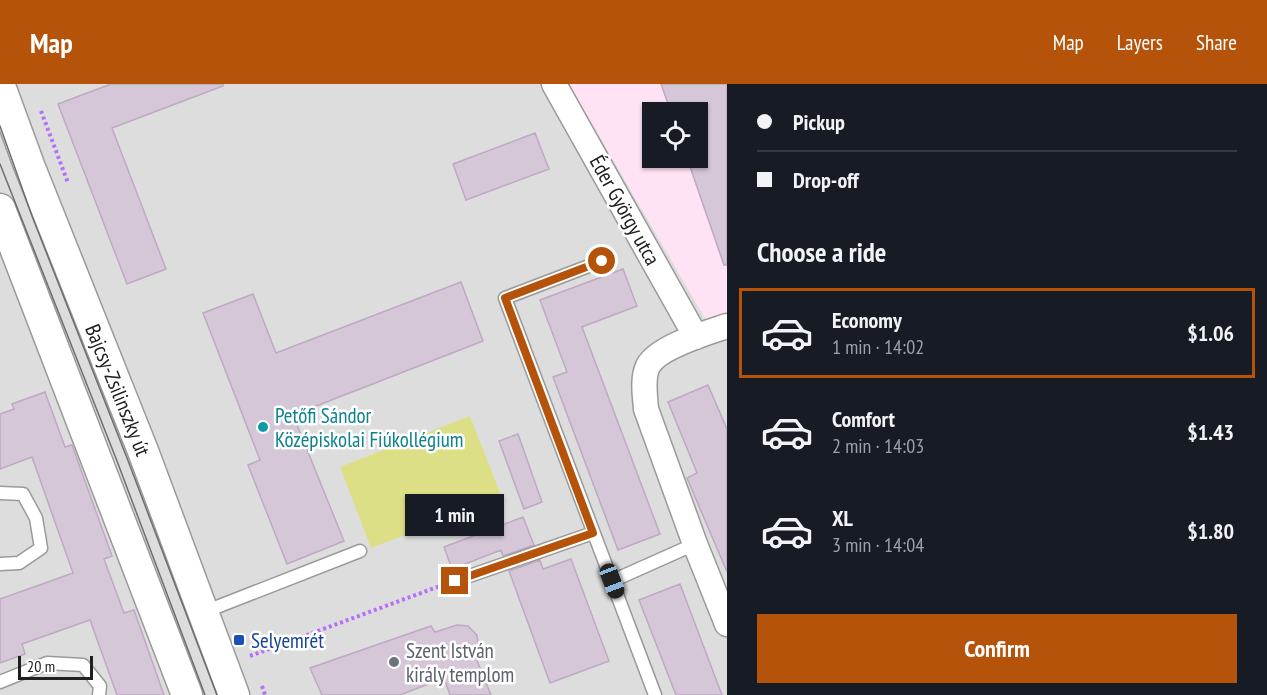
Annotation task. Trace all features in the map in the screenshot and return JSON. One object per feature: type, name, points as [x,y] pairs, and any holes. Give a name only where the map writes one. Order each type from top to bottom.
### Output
[{"type":"street","points":[[0,87],[14,84]]},
{"type":"street","name":"Éder György utca","points":[[554,84],[696,337]]},
{"type":"street","name":"Bajcsy-Zsilinszky út","points":[[0,87],[143,451],[234,695]]},
{"type":"street","name":"Bajcsy-Zsilinszky út","points":[[0,209],[187,695]]},
{"type":"street","points":[[727,326],[658,354],[647,367],[644,388],[646,409],[727,624]]},
{"type":"lane","points":[[602,261],[505,298],[655,695]]},
{"type":"lane","points":[[0,493],[23,494],[36,518],[41,548],[19,563],[0,564]]},
{"type":"lane","points":[[455,581],[593,533]]},
{"type":"lane","points":[[612,581],[695,544]]},
{"type":"lane","points":[[204,612],[360,551]]},
{"type":"lane","points":[[0,682],[47,663],[83,665],[100,686],[99,695]]},
{"type":"path","points":[[250,656],[455,581]]},
{"type":"shaded area","points":[[0,84],[569,84],[709,325],[727,319],[727,695],[0,695]]},
{"type":"shaded area","points":[[569,84],[727,84],[727,319],[709,325]]},
{"type":"green space","points":[[470,416],[502,498],[371,548],[340,467]]},
{"type":"building","points":[[111,84],[223,84],[223,86],[112,128],[166,269],[127,284],[58,104]]},
{"type":"building","points":[[661,84],[727,84],[727,265],[724,265],[690,168],[708,168],[708,102],[667,102]]},
{"type":"building","points":[[535,133],[549,169],[466,200],[453,164]]},
{"type":"building","points":[[623,269],[637,306],[582,327],[660,534],[618,550],[553,377],[567,372],[540,300]]},
{"type":"building","name":"Petőfi Sándor Középiskolai Fiúkollégium","points":[[461,282],[483,341],[293,415],[344,541],[287,564],[248,465],[260,460],[203,313],[253,294],[276,353]]},
{"type":"building","points":[[708,385],[727,429],[727,572],[687,478],[697,473],[668,402]]},
{"type":"building","points":[[45,392],[65,447],[72,445],[112,556],[104,559],[124,613],[134,610],[164,695],[117,695],[90,620],[22,644],[25,654],[0,663],[0,599],[73,573],[32,457],[0,469],[0,414],[14,409],[12,404]]},
{"type":"building","points":[[518,434],[542,502],[524,509],[499,441]]},
{"type":"building","points":[[523,517],[534,545],[503,556],[501,550],[452,569],[444,547]]},
{"type":"building","points":[[571,559],[609,661],[550,683],[509,571],[540,560],[543,569]]},
{"type":"building","points":[[680,584],[722,695],[676,695],[639,600]]},
{"type":"building","name":"Szent István király templom","points":[[457,625],[468,626],[477,635],[478,644],[474,653],[491,695],[450,695],[444,678],[400,695],[322,695],[310,668],[431,626],[435,632]]},
{"type":"tram line","points":[[0,126],[32,216],[217,695]]},
{"type":"tram line","points":[[0,164],[117,461],[205,695]]},
{"type":"place","name":"Petőfi Sándor Középiskolai Fiúkollégium","points":[[263,427]]},
{"type":"place","name":"Selyemrét","points":[[239,640]]},
{"type":"place","name":"Szent István király templom","points":[[394,662]]},
{"type":"route","points":[[455,581],[593,533],[505,298],[602,261]]}]
